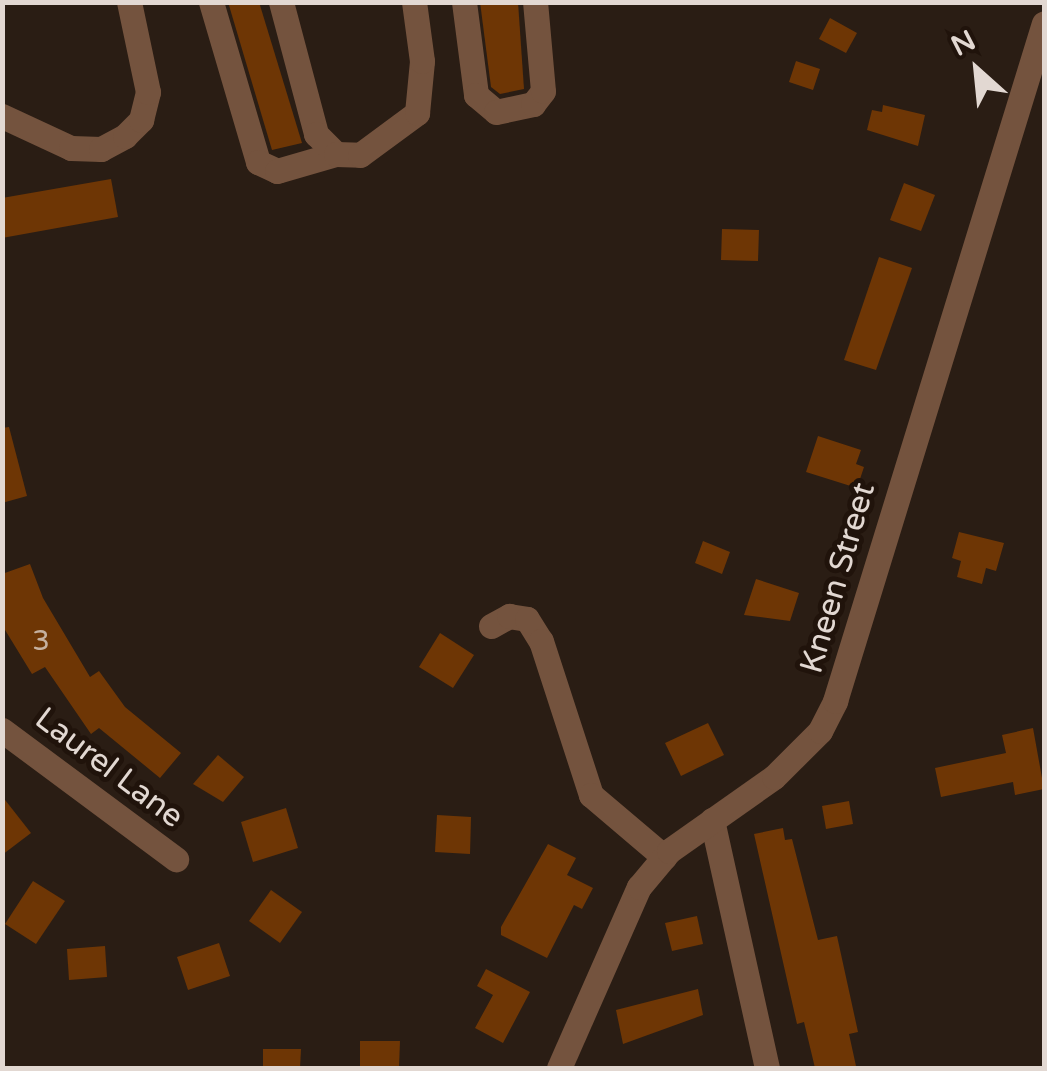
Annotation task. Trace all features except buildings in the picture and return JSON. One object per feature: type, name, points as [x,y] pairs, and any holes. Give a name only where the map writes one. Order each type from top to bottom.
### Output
[{"type":"street","points":[[2,116],[71,148],[101,148],[125,136],[141,120],[148,92],[130,2]]},
{"type":"street","points":[[211,2],[258,162],[277,171],[336,154],[360,154],[416,113],[422,61],[414,2]]},
{"type":"street","points":[[281,2],[316,134],[336,154]]},
{"type":"street","points":[[464,2],[476,95],[496,112],[534,104],[543,90],[535,2]]},
{"type":"street","name":"Kneen Street","points":[[559,1068],[639,887],[664,857],[774,777],[820,731],[835,701],[1044,22]]},
{"type":"street","points":[[491,626],[509,616],[527,619],[541,640],[591,795],[664,857]]},
{"type":"street","name":"Laurel Lane","points":[[2,730],[176,860]]},
{"type":"street","points":[[712,820],[767,1068]]}]
